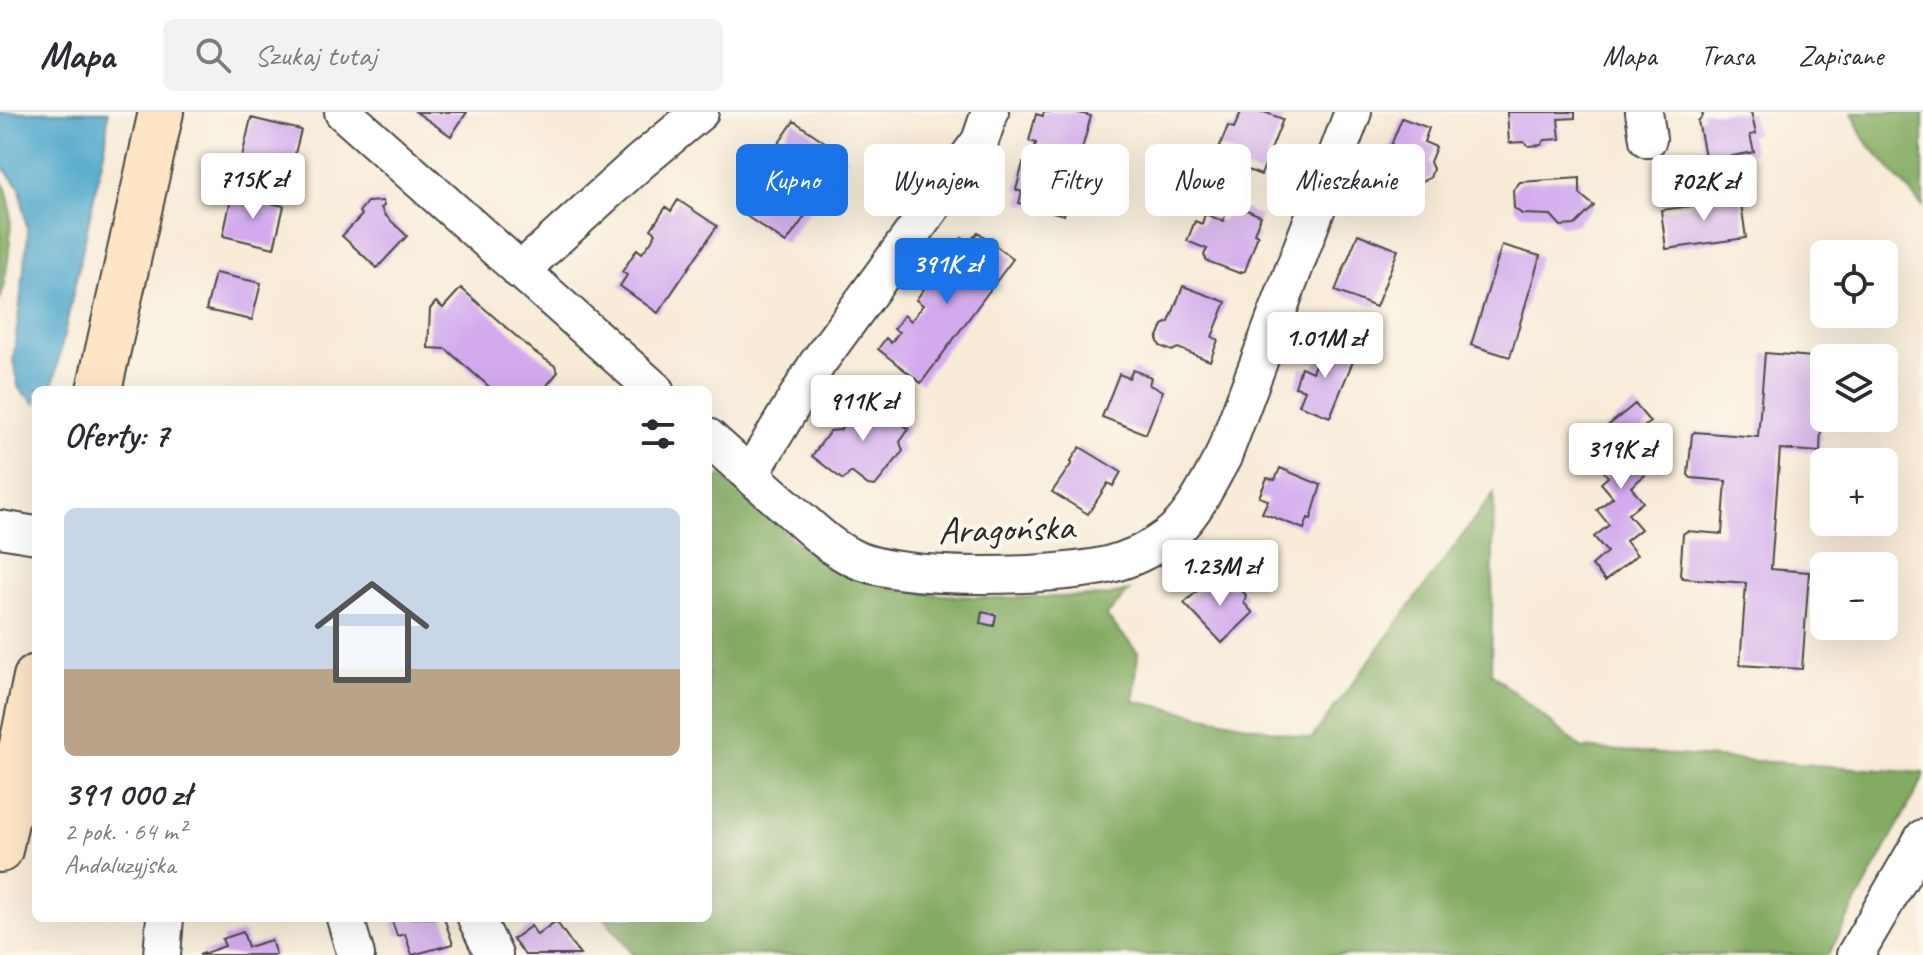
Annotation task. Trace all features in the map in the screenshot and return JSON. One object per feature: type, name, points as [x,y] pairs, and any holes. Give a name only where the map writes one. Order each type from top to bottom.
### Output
[{"type":"street","points":[[100,386],[161,112]]},
{"type":"street","points":[[343,112],[650,386]]},
{"type":"street","points":[[520,271],[700,112]]},
{"type":"street","points":[[750,475],[817,364],[980,141],[990,112]]},
{"type":"street","name":"Aragońska","points":[[712,441],[824,540],[854,559],[886,568],[956,574],[1057,570],[1108,565],[1147,550],[1170,535],[1193,510],[1223,457],[1353,112]]},
{"type":"street","points":[[0,529],[32,534]]},
{"type":"street","points":[[0,850],[28,754],[32,716]]},
{"type":"street","points":[[1855,955],[1923,838]]},
{"type":"street","points":[[162,955],[165,922]]},
{"type":"street","points":[[346,922],[356,955]]},
{"type":"street","points":[[478,922],[494,955]]},
{"type":"green space","points":[[1852,112],[1923,112],[1923,207],[1863,138]]},
{"type":"green space","points":[[0,180],[6,190],[11,220],[0,300]]},
{"type":"green space","points":[[720,475],[799,545],[846,576],[914,593],[990,598],[1106,596],[1129,591],[1106,616],[1138,652],[1134,701],[1311,739],[1494,493],[1491,673],[1581,748],[1923,773],[1923,779],[1828,955],[633,955],[608,922],[712,922],[712,485]]},
{"type":"water","points":[[0,112],[108,112],[106,142],[53,386],[32,386],[32,400],[19,389],[13,362],[28,235],[20,188],[0,164]]},
{"type":"building","points":[[416,112],[467,112],[451,136]]},
{"type":"building","points":[[1044,112],[1075,112],[1091,116],[1083,144],[1036,144],[1029,141],[1036,114],[1043,116]]},
{"type":"building","points":[[1241,112],[1264,112],[1283,119],[1273,144],[1267,144],[1267,160],[1261,175],[1251,171],[1251,144],[1221,144],[1228,126],[1234,128]]},
{"type":"building","points":[[1507,112],[1575,112],[1575,118],[1558,119],[1560,139],[1529,146],[1523,142],[1509,143]]},
{"type":"building","points":[[1702,112],[1751,112],[1756,134],[1750,135],[1754,152],[1706,161],[1698,121],[1703,116]]},
{"type":"building","points":[[251,118],[301,130],[290,173],[241,161]]},
{"type":"building","points":[[1402,118],[1429,128],[1424,142],[1436,147],[1430,162],[1433,169],[1430,178],[1425,180],[1425,144],[1392,144]]},
{"type":"building","points":[[794,121],[828,144],[778,144]]},
{"type":"building","points":[[1021,171],[1021,192],[1016,190]]},
{"type":"building","points":[[1580,178],[1580,194],[1594,206],[1575,225],[1561,226],[1551,215],[1522,214],[1514,208],[1513,190],[1520,182]]},
{"type":"building","points":[[1719,193],[1720,199],[1740,196],[1746,238],[1666,249],[1661,210],[1692,206],[1691,203],[1708,201],[1707,195]]},
{"type":"building","points":[[232,194],[284,206],[274,248],[223,236]]},
{"type":"building","points":[[678,200],[717,226],[658,313],[620,286],[627,275],[622,272],[637,249],[642,253],[650,243],[656,233],[651,229],[666,207],[671,211]]},
{"type":"building","points":[[383,201],[381,208],[385,215],[407,236],[377,268],[342,236],[362,215],[359,212],[367,202]]},
{"type":"building","points":[[1251,212],[1261,216],[1254,233],[1258,235],[1245,271],[1239,273],[1207,261],[1204,255],[1207,249],[1187,241],[1195,221],[1202,224],[1204,216],[1210,216],[1223,221],[1225,216],[1251,216]]},
{"type":"building","points":[[746,216],[805,216],[786,243]]},
{"type":"building","points":[[978,232],[1013,259],[921,383],[878,349],[886,338],[891,343],[899,332],[894,329],[904,315],[911,321],[923,305],[916,300],[934,275],[941,281],[954,263],[948,258],[962,238],[969,243]]},
{"type":"building","points":[[1358,234],[1398,250],[1376,307],[1335,291]]},
{"type":"building","points":[[1502,245],[1540,256],[1510,357],[1471,345]]},
{"type":"building","points":[[215,273],[261,283],[252,320],[206,310]]},
{"type":"building","points":[[1183,286],[1226,302],[1212,337],[1218,340],[1210,361],[1178,348],[1172,351],[1160,346],[1157,339],[1163,325],[1169,322]]},
{"type":"building","points":[[461,288],[533,351],[555,366],[558,372],[547,386],[488,386],[446,349],[428,348],[430,309],[436,302],[443,308]]},
{"type":"building","points":[[1323,344],[1355,356],[1330,417],[1299,405],[1305,390],[1295,387],[1301,367],[1312,372]]},
{"type":"building","points":[[1765,353],[1810,357],[1810,432],[1821,432],[1820,448],[1810,448],[1810,451],[1780,449],[1771,569],[1809,572],[1802,669],[1740,665],[1746,583],[1683,578],[1680,575],[1683,534],[1687,531],[1722,534],[1726,481],[1691,478],[1688,475],[1692,434],[1758,437]]},
{"type":"building","points":[[1133,370],[1151,377],[1149,385],[1163,391],[1146,434],[1102,417],[1119,374],[1129,378]]},
{"type":"building","points":[[860,392],[909,429],[900,442],[903,451],[875,486],[868,485],[851,472],[843,480],[812,456],[830,431],[840,430],[845,423],[842,416]]},
{"type":"building","points":[[1635,404],[1650,422],[1636,434],[1648,449],[1634,460],[1645,475],[1631,487],[1643,502],[1628,514],[1641,529],[1626,541],[1637,555],[1605,581],[1592,565],[1607,552],[1594,537],[1609,525],[1597,510],[1613,497],[1601,483],[1608,477],[1596,461],[1616,445],[1604,429]]},
{"type":"building","points":[[1080,447],[1121,472],[1113,486],[1108,483],[1088,514],[1052,492]]},
{"type":"building","points":[[1280,468],[1321,485],[1311,519],[1308,518],[1304,529],[1262,513],[1268,500],[1259,497],[1267,478],[1275,480]]},
{"type":"building","points":[[1215,575],[1230,588],[1238,586],[1246,595],[1244,603],[1253,613],[1222,643],[1184,603]]},
{"type":"building","points":[[982,612],[996,615],[994,626],[980,623]]},
{"type":"building","points":[[392,922],[445,922],[453,944],[412,955],[405,934],[397,936]]},
{"type":"building","points":[[557,922],[580,955],[525,955],[513,939],[531,926],[537,935]]},
{"type":"building","points":[[243,932],[248,947],[271,940],[276,955],[199,955],[225,946],[222,939]]}]
